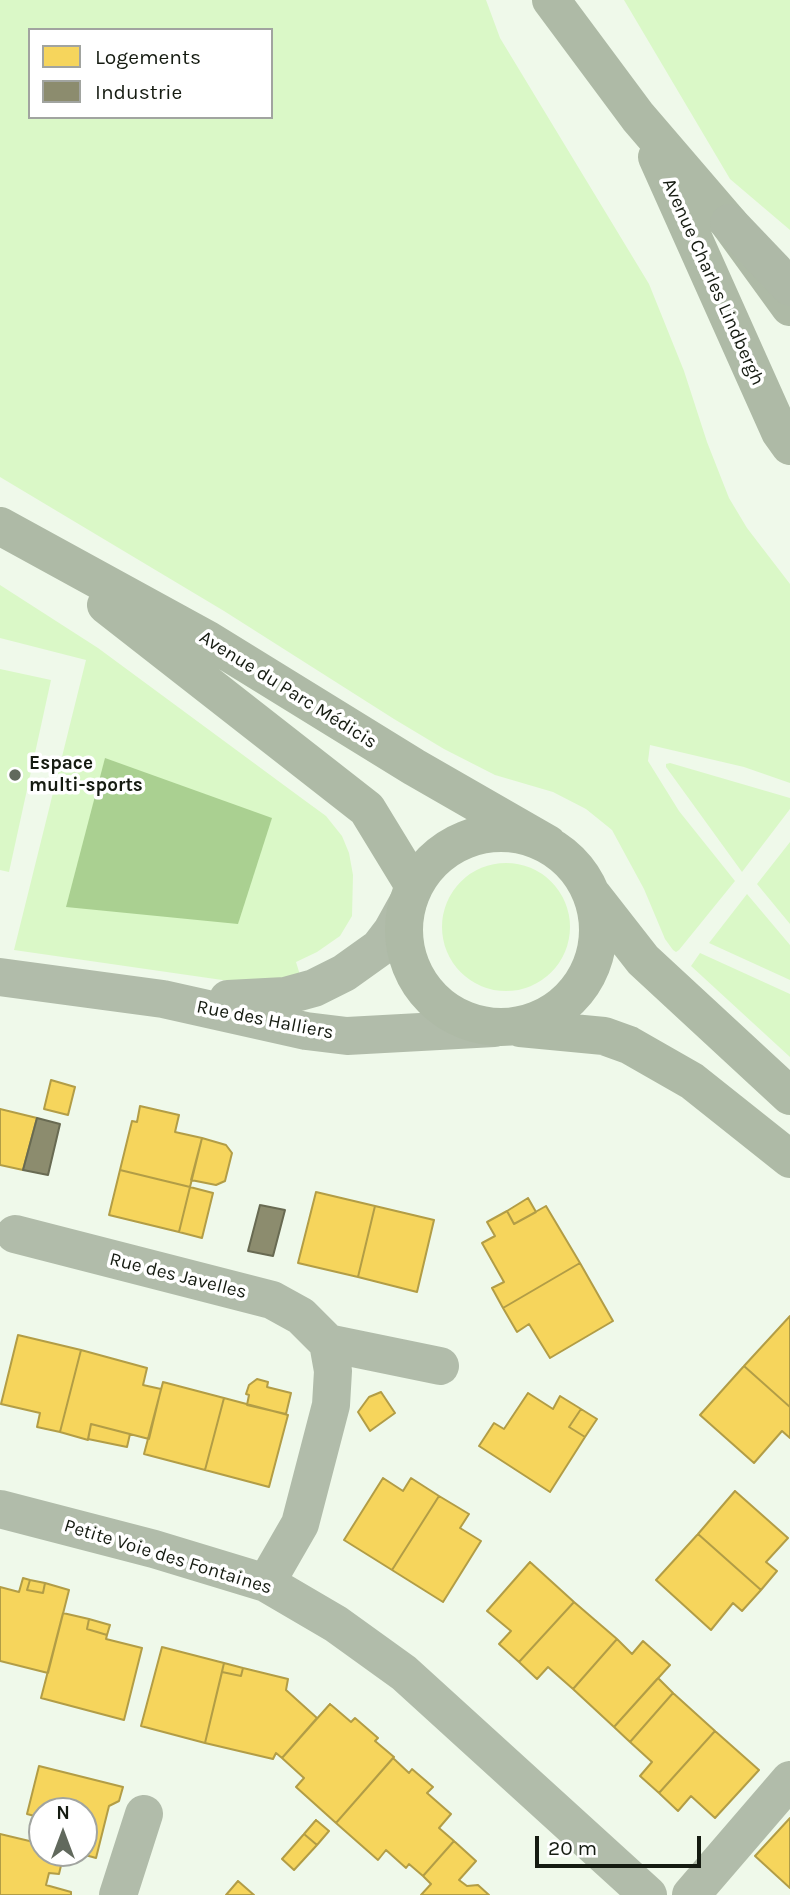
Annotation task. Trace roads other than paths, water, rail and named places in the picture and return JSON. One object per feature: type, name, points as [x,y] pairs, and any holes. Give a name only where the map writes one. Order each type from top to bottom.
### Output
[{"type":"highway","points":[[729,223],[790,287]]},
{"type":"street","name":"Avenue Charles Lindbergh","points":[[551,0],[638,117],[729,223],[790,307]]},
{"type":"street","name":"Avenue Charles Lindbergh","points":[[638,117],[780,432],[790,446]]},
{"type":"street","name":"Avenue du Parc Médicis","points":[[13,533],[208,640],[414,767],[548,844]]},
{"type":"street","name":"Avenue du Parc Médicis","points":[[13,533],[367,809],[411,895]]},
{"type":"street","points":[[593,896],[598,917],[599,940],[585,982],[571,999],[553,1013],[533,1023],[503,1028],[470,1023],[448,1012],[429,996],[415,976],[406,953],[403,928],[411,895],[438,856],[454,844],[491,833],[530,837],[548,844],[575,867],[593,896],[643,960],[790,1096]]},
{"type":"street","name":"Rue des Halliers","points":[[163,999],[255,999],[285,996],[314,988],[344,973],[379,948],[392,931],[411,895]]},
{"type":"street","name":"Rue des Halliers","points":[[0,977],[163,999],[306,1031],[347,1036],[503,1028],[604,1036],[629,1045],[692,1081],[790,1159]]},
{"type":"street","name":"Rue des Javelles","points":[[15,1234],[272,1300],[301,1316],[328,1343]]},
{"type":"street","points":[[266,1583],[300,1524],[325,1430],[331,1405],[333,1371],[328,1343],[440,1366]]},
{"type":"street","name":"Petite Voie des Fontaines","points":[[0,1508],[154,1549],[266,1583],[336,1624],[404,1673],[648,1895]]},
{"type":"street","points":[[691,1895],[790,1780]]},
{"type":"street","points":[[118,1895],[144,1814]]},
{"type":"place","name":"Espace multi-sports","points":[[15,775]]}]
